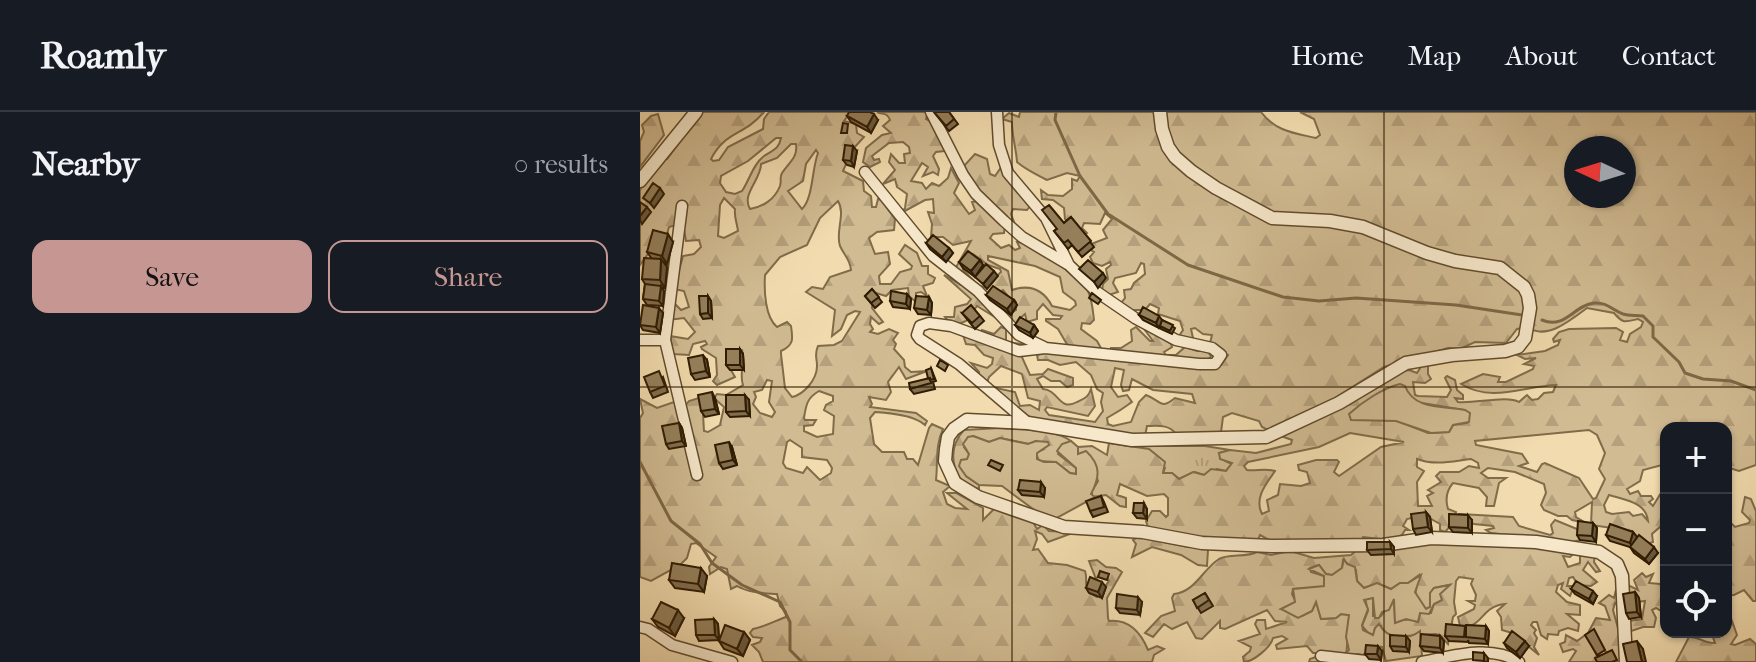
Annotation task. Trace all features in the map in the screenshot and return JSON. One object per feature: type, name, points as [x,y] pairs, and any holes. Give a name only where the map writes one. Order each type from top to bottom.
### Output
[{"type":"street","points":[[640,181],[696,112]]},
{"type":"street","points":[[931,112],[976,194],[1022,237],[1069,265],[1097,292],[1135,318],[1176,340],[1219,351],[1220,358],[1215,364],[1045,348],[1019,351],[970,331],[936,324],[923,324],[918,329],[920,339],[959,364],[1028,423]]},
{"type":"street","points":[[997,112],[999,145],[1008,173],[1046,218],[1069,265]]},
{"type":"street","points":[[1160,112],[1162,129],[1175,157],[1216,188],[1272,218],[1330,221],[1363,227],[1441,257],[1500,268],[1524,287],[1528,295],[1530,308],[1525,338],[1518,347],[1505,351],[1452,355],[1406,363],[1339,403],[1266,437],[1132,440],[1028,423],[967,420],[948,437],[945,461],[955,483],[978,497],[1064,527],[1143,532],[1202,543],[1383,545],[1431,538],[1461,538],[1581,547],[1609,557],[1617,564],[1622,576],[1626,662]]},
{"type":"street","points":[[865,172],[933,256],[978,291],[1019,335],[1045,348]]},
{"type":"street","points":[[682,206],[665,340],[697,475]]},
{"type":"street","points":[[640,340],[665,340]]},
{"type":"street","points":[[640,627],[672,645],[732,662]]},
{"type":"street","points":[[1422,662],[1463,654],[1496,653],[1519,662]]},
{"type":"street","points":[[1321,656],[1375,662]]},
{"type":"green space","points":[[702,112],[764,112],[722,143],[711,159],[713,161],[719,160],[728,147],[763,129],[769,112],[851,112],[844,121],[856,124],[857,133],[864,137],[852,150],[843,171],[863,181],[864,191],[871,196],[872,207],[876,207],[878,199],[881,200],[895,219],[894,230],[877,232],[869,238],[875,254],[888,252],[890,264],[879,276],[880,284],[891,284],[900,272],[911,269],[912,266],[899,254],[905,245],[917,253],[922,266],[928,266],[928,274],[935,278],[933,283],[923,286],[927,296],[916,293],[916,302],[909,296],[908,288],[892,290],[886,296],[873,292],[872,308],[883,322],[879,324],[871,317],[873,329],[870,332],[878,334],[889,329],[898,333],[893,340],[896,344],[894,349],[904,360],[905,367],[911,372],[927,371],[906,379],[899,367],[888,382],[891,392],[886,400],[869,397],[870,407],[916,413],[927,421],[925,425],[909,417],[875,412],[870,418],[874,444],[882,452],[904,452],[907,459],[913,459],[918,465],[929,428],[932,424],[943,429],[936,480],[950,486],[943,492],[947,504],[967,509],[947,493],[956,493],[983,508],[983,520],[995,508],[1033,522],[1037,529],[1043,525],[1049,531],[1069,532],[1048,542],[1035,531],[1037,539],[1033,550],[1038,549],[1048,563],[1085,571],[1087,588],[1097,597],[1109,581],[1099,575],[1096,579],[1089,561],[1097,560],[1106,567],[1122,572],[1107,598],[1109,621],[1123,622],[1134,628],[1148,650],[1157,646],[1164,649],[1154,655],[1152,662],[763,662],[752,645],[762,638],[753,637],[750,633],[753,629],[786,617],[777,594],[737,586],[731,589],[727,569],[721,567],[710,574],[709,567],[716,557],[696,543],[691,544],[687,558],[680,565],[651,581],[640,577],[640,418],[643,413],[640,399],[657,408],[674,402],[685,406],[689,401],[702,397],[704,431],[708,432],[720,425],[724,407],[714,398],[717,394],[726,395],[743,385],[742,350],[728,365],[735,377],[717,385],[713,381],[717,375],[716,358],[702,349],[707,344],[705,341],[693,344],[689,355],[673,354],[670,336],[688,339],[695,332],[684,318],[668,320],[663,316],[663,311],[673,302],[681,310],[689,307],[684,291],[674,289],[683,256],[694,254],[701,247],[699,240],[686,241],[683,223],[669,227],[666,238],[640,265],[640,190],[658,160],[667,159]],"holes":[[[776,138],[781,138],[777,147],[757,163],[742,191],[735,194],[726,192],[720,183],[721,176],[748,161]],[[791,144],[796,144],[794,156],[782,173],[775,195],[764,204],[750,209],[748,198],[761,164],[777,158]],[[816,150],[818,153],[810,191],[802,209],[788,191],[803,181],[806,164]],[[724,198],[735,209],[738,231],[724,238],[718,236],[720,205]],[[838,201],[841,212],[839,241],[851,270],[830,277],[823,289],[812,287],[806,292],[835,310],[832,336],[841,329],[847,315],[860,312],[842,341],[818,346],[815,376],[805,390],[792,397],[785,388],[781,354],[792,341],[791,326],[787,322],[777,327],[773,323],[765,296],[765,275],[780,257],[807,245],[820,218]],[[767,380],[772,381],[769,402],[775,412],[772,417],[760,413],[753,404],[756,397],[754,392],[762,390]],[[819,391],[833,396],[833,401],[824,410],[834,416],[833,434],[817,437],[804,431],[804,426],[813,425],[816,420],[804,418],[812,396]],[[790,440],[802,448],[802,457],[827,460],[832,468],[831,473],[820,480],[807,467],[803,473],[786,468],[783,463]]]},
{"type":"green space","points":[[877,112],[928,112],[926,119],[945,149],[933,156],[939,169],[938,175],[933,172],[923,176],[928,167],[922,163],[911,181],[922,183],[926,189],[932,183],[939,186],[948,178],[951,168],[959,183],[954,193],[969,214],[975,210],[972,202],[981,195],[963,167],[975,154],[987,159],[990,174],[995,176],[1002,166],[1030,206],[1027,210],[1013,209],[1014,222],[1005,225],[1004,233],[993,234],[990,238],[1001,248],[1009,245],[1015,250],[1020,248],[1017,242],[1033,248],[1055,261],[1087,289],[1094,320],[1090,324],[1082,323],[1081,329],[1097,341],[1102,350],[1068,346],[1058,329],[1046,321],[1062,316],[1053,315],[1043,304],[1037,311],[1037,319],[1027,322],[1025,314],[1019,319],[1017,327],[1006,316],[1016,310],[1016,302],[1003,290],[989,299],[979,286],[985,287],[1001,272],[1000,269],[973,254],[963,264],[963,270],[973,280],[970,281],[955,269],[971,241],[953,245],[943,237],[931,237],[932,224],[928,212],[934,213],[933,199],[901,213],[907,194],[897,187],[895,179],[883,184],[895,170],[889,162],[891,154],[899,163],[905,163],[904,154],[910,153],[909,147],[903,142],[889,143],[872,156],[880,162],[870,167],[863,162],[866,148],[882,135],[891,133],[883,126],[890,120],[889,117]],"holes":[[[988,256],[1035,266],[1060,277],[1063,292],[1076,305],[1070,310],[1052,306],[1035,289],[1012,290],[1008,271],[988,260]]]},
{"type":"green space","points":[[1020,112],[1261,112],[1279,127],[1316,138],[1320,135],[1314,119],[1300,112],[1756,112],[1756,465],[1739,471],[1732,469],[1732,422],[1660,422],[1660,466],[1643,470],[1640,481],[1627,489],[1630,494],[1638,491],[1641,496],[1651,496],[1653,499],[1649,502],[1653,506],[1660,495],[1660,527],[1652,534],[1653,542],[1647,544],[1637,539],[1632,531],[1591,525],[1592,502],[1575,512],[1576,517],[1586,523],[1558,516],[1544,510],[1541,505],[1546,493],[1544,484],[1515,472],[1488,468],[1481,473],[1488,478],[1506,478],[1499,483],[1494,506],[1486,506],[1487,497],[1479,488],[1453,483],[1447,502],[1448,509],[1456,512],[1453,523],[1445,532],[1440,530],[1440,524],[1424,515],[1407,519],[1403,526],[1409,530],[1402,535],[1390,540],[1363,537],[1361,542],[1271,541],[1260,535],[1258,540],[1219,541],[1149,530],[1146,521],[1152,511],[1160,511],[1166,517],[1168,515],[1168,498],[1164,494],[1147,496],[1120,484],[1117,495],[1126,498],[1126,507],[1106,495],[1092,497],[1098,481],[1093,465],[1076,452],[1078,447],[1092,446],[1107,455],[1109,443],[1149,449],[1165,462],[1163,473],[1172,473],[1179,479],[1193,472],[1204,475],[1211,469],[1226,471],[1232,463],[1220,459],[1219,453],[1230,450],[1256,453],[1291,444],[1292,440],[1281,436],[1401,371],[1417,373],[1422,365],[1428,366],[1431,379],[1425,383],[1413,382],[1415,395],[1418,396],[1447,397],[1451,390],[1445,378],[1447,376],[1455,380],[1457,390],[1463,395],[1463,399],[1455,398],[1458,402],[1507,399],[1519,402],[1527,395],[1532,400],[1538,399],[1544,393],[1553,392],[1556,385],[1496,393],[1473,390],[1461,384],[1483,374],[1500,377],[1498,382],[1506,382],[1533,369],[1534,366],[1524,364],[1536,358],[1525,359],[1517,355],[1545,351],[1558,345],[1560,340],[1554,342],[1553,339],[1559,332],[1616,328],[1623,332],[1620,340],[1627,342],[1630,334],[1643,322],[1638,319],[1624,321],[1614,313],[1587,308],[1550,330],[1517,329],[1506,343],[1475,342],[1460,349],[1448,348],[1384,367],[1321,407],[1268,430],[1259,421],[1232,413],[1223,417],[1221,432],[1176,434],[1166,427],[1147,426],[1145,436],[1138,437],[1030,420],[991,387],[1015,392],[1020,406],[1030,405],[1039,410],[1040,401],[1028,398],[1022,374],[1001,366],[987,383],[979,382],[979,372],[971,363],[987,368],[993,358],[984,355],[975,345],[966,344],[963,335],[1000,350],[1002,347],[981,333],[982,330],[994,334],[1001,327],[1006,329],[1006,342],[1023,344],[1028,348],[1021,355],[1030,375],[1043,374],[1048,369],[1073,378],[1073,385],[1067,387],[1060,381],[1051,381],[1043,376],[1037,379],[1043,389],[1053,393],[1063,403],[1071,404],[1086,397],[1091,389],[1095,406],[1088,416],[1047,407],[1045,410],[1049,415],[1095,422],[1103,411],[1103,393],[1097,389],[1091,375],[1076,362],[1060,365],[1038,360],[1037,355],[1050,352],[1111,352],[1111,348],[1121,348],[1132,341],[1131,330],[1136,327],[1153,341],[1141,325],[1171,344],[1172,347],[1164,352],[1166,355],[1176,355],[1185,347],[1207,351],[1211,356],[1202,369],[1221,365],[1228,355],[1210,343],[1212,335],[1203,334],[1195,328],[1191,329],[1191,340],[1179,336],[1183,330],[1180,321],[1158,314],[1159,308],[1150,304],[1145,310],[1132,310],[1121,303],[1125,298],[1124,290],[1131,289],[1145,274],[1144,264],[1141,263],[1136,273],[1115,278],[1113,283],[1118,292],[1109,295],[1102,291],[1108,279],[1106,269],[1111,265],[1110,262],[1102,266],[1093,263],[1090,257],[1094,252],[1089,249],[1091,244],[1107,238],[1103,230],[1112,219],[1105,213],[1100,224],[1084,223],[1082,228],[1087,233],[1085,235],[1065,219],[1064,208],[1053,200],[1042,199],[1041,190],[1048,195],[1063,196],[1072,189],[1072,179],[1077,181],[1080,176],[1067,173],[1047,180],[1017,162],[1012,122],[1002,119],[1009,113],[1019,117]],"holes":[[[1115,368],[1124,370],[1123,391],[1129,390],[1132,379],[1153,390],[1192,394],[1195,403],[1175,398],[1163,404],[1146,395],[1139,402],[1131,422],[1113,426],[1108,424],[1107,418],[1132,402],[1127,395],[1118,397],[1111,387]],[[1388,388],[1416,402],[1465,410],[1467,423],[1453,425],[1449,432],[1428,433],[1397,421],[1376,396]],[[1589,430],[1597,435],[1605,453],[1599,469],[1605,479],[1593,499],[1579,478],[1545,463],[1537,472],[1519,466],[1528,463],[1522,454],[1476,445],[1475,441]],[[1350,433],[1404,442],[1381,447],[1339,476],[1334,472],[1339,462],[1337,460],[1316,460],[1298,465],[1299,470],[1307,472],[1310,483],[1301,486],[1280,484],[1278,495],[1267,500],[1269,511],[1262,514],[1260,497],[1275,471],[1247,470],[1244,466],[1248,462],[1319,447]],[[1417,459],[1437,463],[1471,459],[1478,463],[1479,468],[1469,466],[1459,472],[1440,472],[1436,476],[1441,482],[1428,490],[1433,493],[1427,496],[1432,506],[1418,506],[1417,482],[1424,471],[1417,467]],[[1609,495],[1628,500],[1643,510],[1648,521],[1642,514],[1633,516],[1629,512],[1606,512],[1604,505]]]},
{"type":"green space","points":[[658,114],[664,135],[640,167],[642,125]]},
{"type":"green space","points":[[944,275],[966,287],[997,316],[977,306],[966,321],[959,324],[948,321],[945,317],[954,317],[955,307],[967,304],[971,299]]},
{"type":"green space","points":[[1400,384],[1422,403],[1465,410],[1470,413],[1469,422],[1453,425],[1449,432],[1431,433],[1396,421],[1351,420],[1349,414],[1360,405]]},
{"type":"green space","points":[[1000,428],[1047,432],[1071,441],[1061,447],[1058,454],[1076,468],[1076,474],[1056,462],[1039,461],[1036,453],[1044,449],[1036,441],[1029,444],[1000,438],[989,442],[973,436],[964,447],[969,454],[966,476],[979,485],[979,488],[971,489],[956,469],[955,445],[964,430]]},
{"type":"green space","points":[[973,436],[989,442],[1000,438],[1028,444],[1048,442],[1049,445],[1037,453],[1037,459],[1056,462],[1076,474],[1076,468],[1057,451],[1062,444],[1071,441],[1078,447],[1078,454],[1086,451],[1097,466],[1091,494],[1095,497],[1055,519],[1037,512],[1002,486],[979,485],[966,476],[959,466],[969,454],[963,444]]},
{"type":"green space","points":[[1134,446],[1205,446],[1230,450],[1219,453],[1232,464],[1226,471],[1217,469],[1204,475],[1195,472],[1179,479],[1172,473],[1163,473],[1165,468],[1149,450]]},
{"type":"green space","points":[[1745,497],[1751,499],[1756,511],[1756,601],[1744,590],[1732,595],[1732,524],[1735,527],[1750,520],[1742,512]]},
{"type":"green space","points":[[1460,514],[1513,517],[1519,526],[1550,535],[1555,520],[1577,529],[1580,540],[1573,542],[1491,533],[1486,530],[1493,526],[1474,524]]},
{"type":"green space","points":[[1138,537],[1188,547],[1205,547],[1208,550],[1207,566],[1152,547],[1132,557],[1136,544],[1133,540]]},
{"type":"green space","points":[[1396,542],[1537,545],[1574,553],[1570,557],[1563,556],[1568,567],[1580,563],[1580,553],[1595,556],[1594,562],[1600,571],[1596,572],[1588,562],[1583,570],[1597,582],[1591,586],[1578,585],[1573,577],[1569,578],[1567,586],[1574,586],[1570,596],[1561,589],[1563,583],[1558,585],[1556,592],[1567,602],[1580,605],[1580,615],[1567,614],[1579,624],[1578,631],[1568,628],[1559,631],[1558,635],[1548,634],[1547,639],[1541,635],[1537,622],[1533,622],[1531,625],[1536,630],[1537,638],[1534,647],[1539,655],[1512,633],[1502,630],[1497,611],[1505,604],[1491,609],[1473,625],[1460,626],[1458,617],[1474,609],[1475,605],[1468,601],[1475,601],[1476,595],[1471,584],[1473,579],[1459,577],[1454,602],[1456,614],[1448,644],[1435,634],[1391,637],[1385,634],[1381,626],[1370,635],[1362,626],[1368,611],[1365,598],[1373,598],[1373,616],[1381,616],[1394,599],[1395,621],[1413,619],[1418,622],[1420,613],[1431,613],[1434,604],[1440,601],[1440,594],[1449,585],[1434,588],[1430,593],[1430,607],[1426,609],[1415,595],[1419,575],[1391,589],[1377,583],[1364,588],[1357,581],[1356,570],[1343,560],[1342,568],[1332,575],[1326,574],[1319,565],[1310,568],[1311,572],[1324,576],[1324,587],[1293,589],[1296,602],[1281,609],[1302,616],[1312,611],[1316,601],[1321,619],[1350,615],[1344,662],[1309,662],[1327,653],[1313,653],[1307,646],[1277,649],[1276,645],[1287,639],[1282,636],[1273,638],[1261,653],[1244,662],[1243,657],[1251,647],[1239,641],[1260,634],[1255,624],[1257,620],[1265,620],[1266,629],[1287,622],[1275,621],[1267,610],[1225,629],[1220,628],[1220,621],[1202,639],[1196,638],[1187,622],[1172,629],[1164,624],[1153,637],[1145,633],[1161,616],[1175,611],[1174,594],[1188,589],[1223,557],[1290,551],[1314,558],[1351,555],[1359,548],[1391,553],[1395,550]]},
{"type":"green space","points":[[1344,559],[1355,567],[1357,581],[1364,588],[1377,583],[1391,589],[1421,575],[1415,592],[1426,609],[1430,607],[1430,593],[1434,588],[1450,585],[1440,594],[1442,600],[1434,604],[1429,614],[1420,613],[1418,622],[1406,619],[1395,623],[1394,599],[1389,610],[1375,618],[1373,598],[1364,600],[1368,609],[1363,630],[1373,635],[1379,624],[1387,633],[1403,637],[1420,631],[1422,656],[1386,661],[1382,647],[1369,646],[1367,656],[1341,657],[1349,650],[1346,637],[1349,615],[1321,619],[1316,602],[1312,611],[1298,618],[1281,609],[1295,602],[1293,589],[1324,586],[1324,576],[1309,569],[1319,565],[1326,574],[1332,575],[1342,568]]},
{"type":"green space","points":[[1642,573],[1646,577],[1653,574],[1649,583],[1660,584],[1660,610],[1652,610],[1656,618],[1654,627],[1631,631],[1621,662],[1592,645],[1600,662],[1569,662],[1576,651],[1563,652],[1560,644],[1565,642],[1566,635],[1577,641],[1588,633],[1596,618],[1610,620],[1605,606],[1599,603],[1609,595],[1614,598],[1616,590],[1618,605],[1615,603],[1613,610],[1619,632],[1629,621],[1642,619],[1645,601],[1637,602],[1628,596],[1628,585],[1638,590],[1634,580]]},
{"type":"green space","points":[[1732,621],[1737,635],[1731,644],[1750,639],[1756,644],[1756,662],[1676,662],[1688,638],[1715,643],[1713,638],[1732,638]]},
{"type":"building","points":[[849,112],[874,114],[867,127],[847,116]]},
{"type":"building","points":[[934,112],[949,112],[954,119],[946,126]]},
{"type":"building","points":[[843,123],[848,124],[847,133],[841,133]]},
{"type":"building","points":[[845,145],[853,146],[851,161],[843,160]]},
{"type":"building","points":[[653,183],[660,188],[650,203],[643,198]]},
{"type":"building","points":[[640,202],[647,207],[640,216]]},
{"type":"building","points":[[1049,205],[1064,223],[1071,217],[1091,241],[1078,252],[1068,240],[1064,243],[1042,210]]},
{"type":"building","points":[[653,230],[668,234],[662,256],[647,252]]},
{"type":"building","points":[[933,235],[949,248],[942,257],[926,243]]},
{"type":"building","points":[[968,251],[980,260],[971,271],[959,262]]},
{"type":"building","points":[[644,258],[661,259],[660,280],[642,279]]},
{"type":"building","points":[[1088,260],[1103,273],[1094,282],[1079,269]]},
{"type":"building","points":[[986,264],[994,271],[983,284],[975,277]]},
{"type":"building","points":[[645,284],[661,286],[659,301],[643,299]]},
{"type":"building","points":[[993,286],[1014,300],[1007,309],[986,295]]},
{"type":"building","points":[[872,289],[879,297],[871,303],[865,296]]},
{"type":"building","points":[[891,291],[907,294],[906,304],[890,301]]},
{"type":"building","points":[[1092,293],[1101,300],[1098,304],[1089,298]]},
{"type":"building","points":[[699,296],[708,296],[708,313],[700,314]]},
{"type":"building","points":[[916,296],[929,297],[927,310],[914,308]]},
{"type":"building","points":[[643,305],[659,308],[656,327],[640,325]]},
{"type":"building","points":[[971,305],[980,316],[972,323],[962,313]]},
{"type":"building","points":[[1143,307],[1159,316],[1156,323],[1139,315]]},
{"type":"building","points":[[1020,317],[1034,325],[1030,333],[1015,325]]},
{"type":"building","points":[[1162,320],[1173,325],[1170,331],[1160,326]]},
{"type":"building","points":[[726,349],[740,349],[740,365],[726,365]]},
{"type":"building","points":[[703,355],[706,371],[691,374],[688,358]]},
{"type":"building","points":[[940,360],[948,365],[945,371],[937,366]]},
{"type":"building","points":[[931,368],[934,379],[930,380],[926,370]]},
{"type":"building","points":[[659,371],[665,386],[650,392],[644,377]]},
{"type":"building","points":[[930,378],[931,383],[910,389],[909,383]]},
{"type":"building","points":[[712,392],[715,409],[701,411],[698,395]]},
{"type":"building","points":[[726,395],[745,395],[746,411],[726,412]]},
{"type":"building","points":[[679,423],[682,441],[666,444],[662,426]]},
{"type":"building","points":[[729,442],[733,460],[719,463],[715,445]]},
{"type":"building","points":[[991,460],[1003,465],[1000,471],[988,465]]},
{"type":"building","points":[[1020,480],[1041,482],[1040,492],[1018,490]]},
{"type":"building","points":[[1101,496],[1104,507],[1090,511],[1086,501]]},
{"type":"building","points":[[1134,503],[1144,503],[1143,513],[1133,513]]},
{"type":"building","points":[[1426,512],[1428,527],[1413,529],[1411,514]]},
{"type":"building","points":[[1449,514],[1468,515],[1468,528],[1449,527]]},
{"type":"building","points":[[1578,521],[1593,523],[1592,536],[1577,535]]},
{"type":"building","points":[[1610,524],[1633,532],[1630,543],[1606,535]]},
{"type":"building","points":[[1639,535],[1654,547],[1645,559],[1630,547]]},
{"type":"building","points":[[1367,542],[1390,542],[1391,549],[1367,550]]},
{"type":"building","points":[[672,563],[701,568],[698,584],[669,580]]},
{"type":"building","points":[[1100,571],[1109,574],[1107,580],[1098,577]]},
{"type":"building","points":[[1090,577],[1102,582],[1098,592],[1086,588]]},
{"type":"building","points":[[1576,581],[1593,591],[1589,599],[1571,589]]},
{"type":"building","points":[[1635,592],[1637,612],[1626,613],[1623,594]]},
{"type":"building","points":[[1205,593],[1209,600],[1197,608],[1193,600]]},
{"type":"building","points":[[1117,594],[1138,597],[1137,610],[1116,608]]},
{"type":"building","points":[[661,602],[678,610],[669,628],[652,619]]},
{"type":"building","points":[[714,619],[715,635],[696,635],[695,620]]},
{"type":"building","points":[[1446,624],[1465,626],[1464,637],[1445,636]]},
{"type":"building","points":[[725,625],[744,632],[737,649],[719,641]]},
{"type":"building","points":[[1466,625],[1486,626],[1485,639],[1466,637]]},
{"type":"building","points":[[1594,629],[1605,650],[1597,655],[1585,635]]},
{"type":"building","points":[[1512,631],[1525,641],[1516,652],[1504,643]]},
{"type":"building","points":[[1421,634],[1440,636],[1440,648],[1420,646]]},
{"type":"building","points":[[1390,635],[1406,636],[1406,647],[1390,646]]},
{"type":"building","points":[[1637,641],[1642,662],[1627,662],[1623,644]]},
{"type":"building","points":[[1366,645],[1378,646],[1377,654],[1365,654]]},
{"type":"building","points":[[1612,650],[1617,660],[1597,662],[1595,658]]},
{"type":"building","points":[[1473,652],[1484,653],[1484,661],[1473,660]]},
{"type":"waterway","points":[[1056,112],[1055,120],[1080,176],[1108,214],[1188,265],[1283,297],[1456,305],[1522,315]]},
{"type":"waterway","points":[[1542,320],[1557,322],[1594,303],[1623,314],[1643,316],[1653,326],[1653,337],[1679,362],[1685,373],[1703,379],[1731,381],[1756,390]]},
{"type":"waterway","points":[[640,462],[671,521],[700,544],[712,563],[742,585],[780,602],[790,622],[790,650],[802,662]]}]
